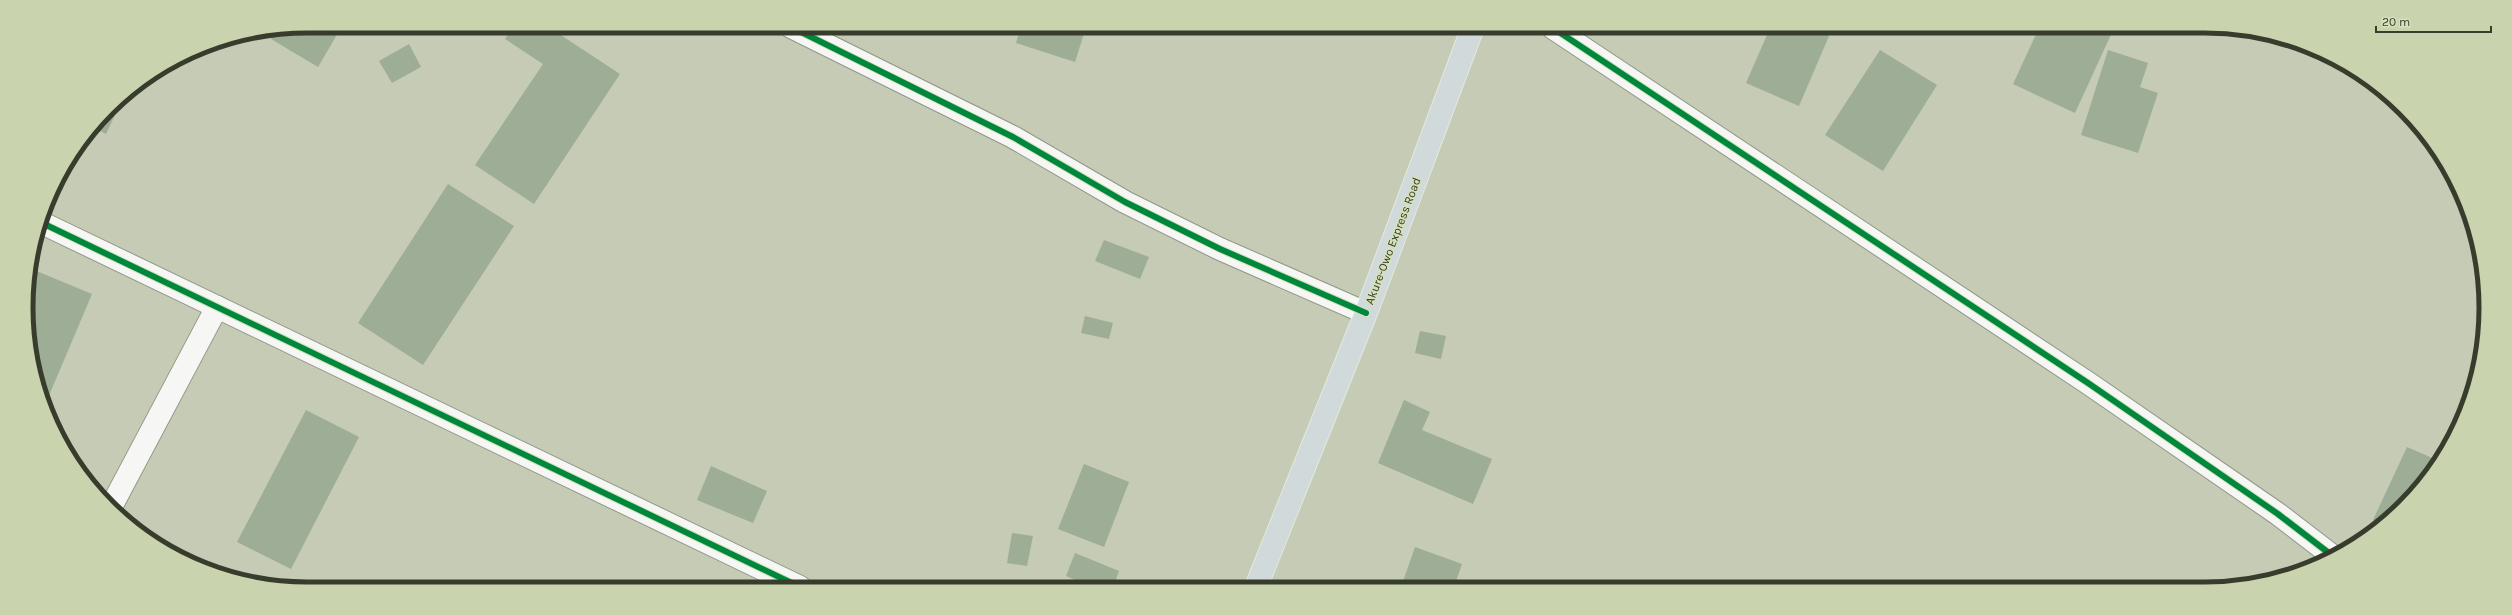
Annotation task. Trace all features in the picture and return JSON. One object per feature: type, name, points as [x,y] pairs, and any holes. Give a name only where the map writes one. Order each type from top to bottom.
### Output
[{"type":"highway","name":"Akure-Owo Express Road","points":[[1258,582],[1366,313],[1471,33]]},
{"type":"street","points":[[803,33],[1013,137],[1125,202],[1220,249],[1366,313]]},
{"type":"street","points":[[1561,33],[2088,383],[2278,514],[2328,553]]},
{"type":"street","points":[[46,225],[790,582]]},
{"type":"street","points":[[113,502],[217,307]]},
{"type":"building","points":[[338,33],[318,67],[271,39],[274,35]]},
{"type":"building","points":[[509,33],[558,33],[620,74],[534,204],[475,165],[543,64],[505,39]]},
{"type":"building","points":[[1019,33],[1084,33],[1075,62],[1016,43]]},
{"type":"building","points":[[1768,33],[1830,33],[1799,106],[1746,83]]},
{"type":"building","points":[[2037,33],[2112,33],[2075,113],[2013,84]]},
{"type":"building","points":[[409,44],[421,67],[392,83],[379,61]]},
{"type":"building","points":[[1880,50],[1937,85],[1883,171],[1825,135]]},
{"type":"building","points":[[2108,50],[2148,63],[2140,87],[2158,93],[2138,153],[2081,135]]},
{"type":"building","points":[[118,109],[106,134],[98,130]]},
{"type":"building","points":[[448,184],[514,226],[423,365],[358,323]]},
{"type":"building","points":[[1104,240],[1149,257],[1140,279],[1095,261]]},
{"type":"building","points":[[35,271],[92,294],[48,397],[42,379],[35,343],[33,308]]},
{"type":"building","points":[[1085,316],[1113,323],[1109,339],[1081,333]]},
{"type":"building","points":[[1420,331],[1446,336],[1441,359],[1415,353]]},
{"type":"building","points":[[1404,400],[1430,412],[1422,430],[1492,459],[1473,504],[1378,463]]},
{"type":"building","points":[[306,410],[359,437],[291,569],[237,542]]},
{"type":"building","points":[[2407,447],[2434,459],[2399,502],[2376,521],[2373,520]]},
{"type":"building","points":[[1084,464],[1129,482],[1104,547],[1058,529]]},
{"type":"building","points":[[711,466],[767,491],[753,523],[697,500]]},
{"type":"building","points":[[1012,533],[1033,536],[1027,566],[1007,563]]},
{"type":"building","points":[[1415,547],[1462,564],[1456,582],[1403,582]]},
{"type":"building","points":[[1075,553],[1119,571],[1115,582],[1080,582],[1066,576]]},
{"type":"cycle path","points":[[803,33],[1013,137],[1125,202],[1220,249],[1366,313]]},
{"type":"cycle path","points":[[1561,33],[2088,383],[2278,514],[2328,553]]},
{"type":"cycle path","points":[[46,225],[790,582]]}]
